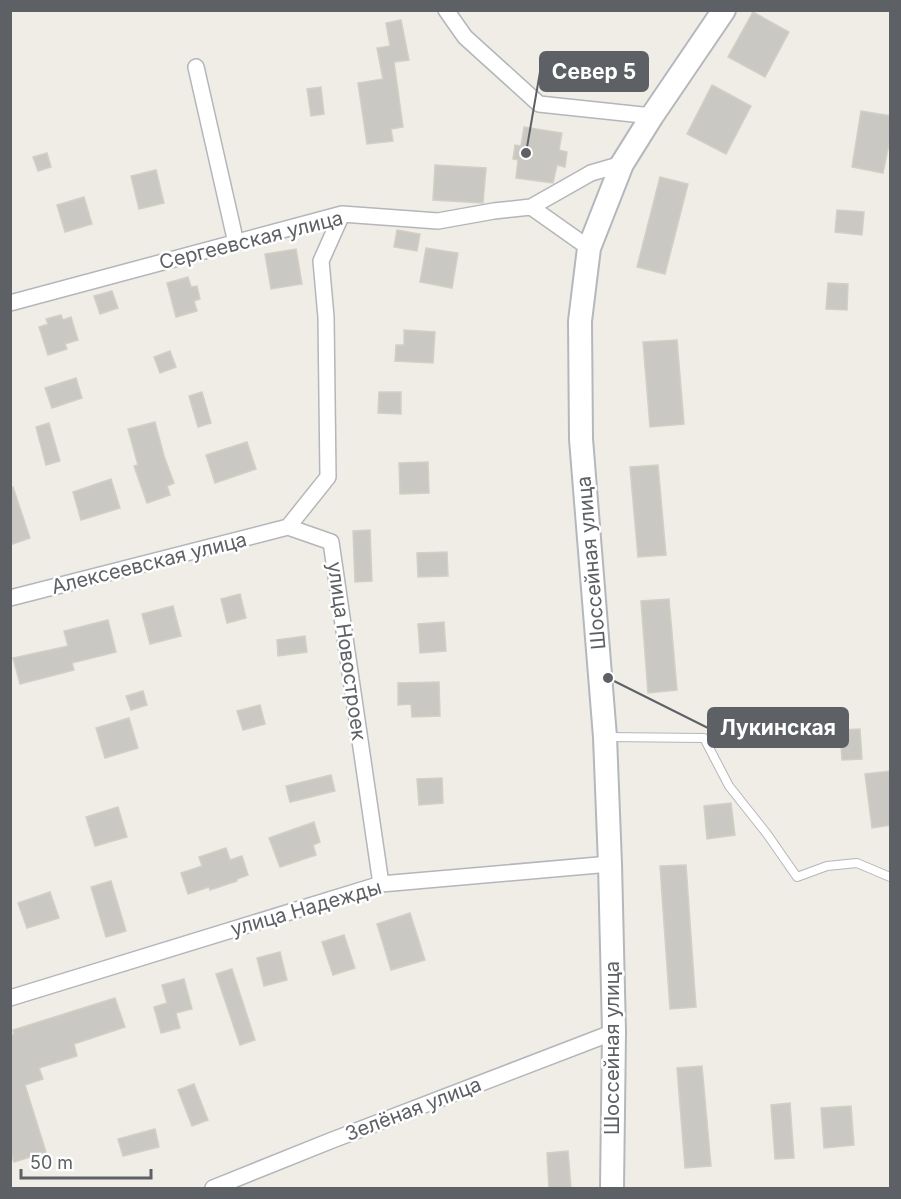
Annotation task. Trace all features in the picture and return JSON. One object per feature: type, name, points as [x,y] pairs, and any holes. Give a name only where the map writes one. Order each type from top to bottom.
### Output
[{"type":"main road","name":"Шоссейная улица","points":[[612,1188],[614,1032],[610,864],[605,737],[581,439],[580,321],[589,248],[622,164],[724,10]]},
{"type":"street","points":[[446,10],[465,37],[539,104],[652,116]]},
{"type":"street","points":[[196,67],[236,243]]},
{"type":"street","points":[[589,248],[531,207],[591,173],[622,164]]},
{"type":"street","name":"Сергеевская улица","points":[[10,303],[342,214],[438,221],[531,207]]},
{"type":"street","points":[[288,527],[328,477],[326,317],[321,261],[342,214]]},
{"type":"street","name":"Алексеевская улица","points":[[10,598],[288,527]]},
{"type":"street","name":"улица Новостроек","points":[[288,527],[331,542],[381,884]]},
{"type":"street","name":"улица Надежды","points":[[10,998],[381,884],[610,864]]},
{"type":"street","name":"Зелёная улица","points":[[213,1188],[614,1032]]},
{"type":"lane","points":[[605,737],[704,738],[729,786],[797,877],[827,866],[857,863],[891,877]]},
{"type":"building","points":[[753,12],[789,32],[765,77],[728,57]]},
{"type":"building","points":[[401,20],[409,60],[394,62],[403,127],[391,129],[393,141],[367,144],[358,83],[383,79],[377,48],[390,46],[386,23]]},
{"type":"building","points":[[712,85],[751,106],[726,154],[687,134]]},
{"type":"building","points":[[321,87],[324,114],[311,116],[307,89]]},
{"type":"building","points":[[861,111],[891,116],[891,134],[883,173],[852,167]]},
{"type":"building","points":[[524,127],[562,133],[559,150],[567,152],[565,167],[557,165],[553,183],[516,178],[518,160],[513,159],[515,145],[521,146]]},
{"type":"building","points":[[47,153],[51,167],[38,171],[33,157]]},
{"type":"building","points":[[435,165],[486,168],[483,203],[433,200]]},
{"type":"building","points":[[156,170],[164,203],[139,209],[131,176]]},
{"type":"building","points":[[660,177],[688,184],[665,274],[637,267]]},
{"type":"building","points":[[84,197],[92,224],[65,232],[57,205]]},
{"type":"building","points":[[837,210],[864,212],[862,235],[835,232]]},
{"type":"building","points":[[397,230],[420,234],[417,251],[394,247]]},
{"type":"building","points":[[426,248],[458,253],[452,288],[420,282]]},
{"type":"building","points":[[296,249],[302,284],[271,289],[265,254]]},
{"type":"building","points":[[188,277],[191,287],[197,286],[200,299],[194,301],[197,311],[176,317],[167,283]]},
{"type":"building","points":[[828,283],[848,284],[847,310],[826,309]]},
{"type":"building","points":[[112,291],[118,308],[100,314],[94,296]]},
{"type":"building","points":[[61,315],[63,320],[71,317],[78,340],[65,344],[67,349],[48,355],[39,327],[48,324],[46,319]]},
{"type":"building","points":[[404,330],[435,332],[433,363],[395,361],[396,345],[404,345]]},
{"type":"building","points":[[677,340],[684,424],[650,427],[643,342]]},
{"type":"building","points":[[170,351],[176,367],[160,373],[154,357]]},
{"type":"building","points":[[76,378],[82,398],[52,408],[45,388]]},
{"type":"building","points":[[202,392],[211,423],[198,427],[189,396]]},
{"type":"building","points":[[379,392],[401,392],[401,414],[378,413]]},
{"type":"building","points":[[155,422],[174,483],[167,486],[170,495],[147,503],[134,466],[138,465],[128,429]]},
{"type":"building","points":[[49,423],[60,461],[46,465],[36,427]]},
{"type":"building","points":[[247,442],[256,469],[215,483],[206,455]]},
{"type":"building","points":[[428,462],[429,493],[400,494],[399,463]]},
{"type":"building","points":[[658,465],[666,555],[638,557],[630,467]]},
{"type":"building","points":[[111,479],[120,508],[81,520],[73,492]]},
{"type":"building","points":[[13,487],[30,538],[10,545],[10,488]]},
{"type":"building","points":[[370,530],[372,581],[355,582],[353,531]]},
{"type":"building","points":[[447,552],[448,576],[418,577],[417,553]]},
{"type":"building","points":[[240,594],[246,618],[227,623],[221,599]]},
{"type":"building","points":[[669,599],[677,690],[648,693],[641,601]]},
{"type":"building","points":[[173,606],[181,636],[150,644],[142,614]]},
{"type":"building","points":[[108,620],[116,652],[72,663],[74,670],[20,684],[13,658],[68,646],[64,631]]},
{"type":"building","points":[[444,622],[446,651],[420,653],[418,624]]},
{"type":"building","points":[[305,636],[307,652],[278,656],[277,640]]},
{"type":"building","points":[[439,682],[440,716],[412,717],[411,704],[398,705],[398,683]]},
{"type":"building","points":[[143,691],[147,705],[131,710],[126,696]]},
{"type":"building","points":[[260,705],[265,724],[243,730],[237,711]]},
{"type":"building","points":[[129,718],[138,748],[105,758],[96,728]]},
{"type":"building","points":[[860,729],[862,759],[842,760],[840,730]]},
{"type":"building","points":[[891,771],[891,825],[872,828],[865,774]]},
{"type":"building","points":[[331,775],[335,791],[290,802],[286,786]]},
{"type":"building","points":[[442,778],[443,803],[419,805],[417,779]]},
{"type":"building","points":[[731,803],[735,835],[707,839],[704,806]]},
{"type":"building","points":[[118,807],[127,837],[95,846],[86,817]]},
{"type":"building","points":[[314,822],[320,842],[313,845],[316,855],[280,867],[269,838]]},
{"type":"building","points":[[226,848],[230,860],[242,856],[248,875],[210,890],[209,887],[188,894],[181,873],[202,866],[199,857]]},
{"type":"building","points":[[686,865],[696,1007],[670,1009],[660,866]]},
{"type":"building","points":[[111,881],[126,931],[106,937],[91,887]]},
{"type":"building","points":[[50,892],[59,918],[27,928],[18,903]]},
{"type":"building","points":[[410,913],[425,960],[391,970],[377,924]]},
{"type":"building","points":[[344,935],[355,968],[333,975],[322,942]]},
{"type":"building","points":[[280,952],[287,980],[264,986],[257,958]]},
{"type":"building","points":[[232,969],[255,1040],[240,1045],[216,974]]},
{"type":"building","points":[[184,979],[192,1009],[176,1013],[180,1028],[161,1033],[154,1007],[167,1003],[162,985]]},
{"type":"building","points":[[115,998],[125,1027],[74,1044],[77,1056],[39,1068],[43,1079],[25,1085],[46,1152],[14,1162],[10,1151],[10,1035],[14,1034],[13,1030]]},
{"type":"building","points":[[702,1066],[711,1166],[685,1168],[677,1068]]},
{"type":"building","points":[[194,1084],[208,1120],[192,1126],[178,1090]]},
{"type":"building","points":[[790,1103],[794,1158],[775,1159],[771,1105]]},
{"type":"building","points":[[851,1106],[854,1145],[824,1148],[821,1108]]},
{"type":"building","points":[[155,1129],[159,1147],[123,1156],[118,1139]]},
{"type":"building","points":[[568,1151],[571,1188],[549,1188],[547,1153]]},
{"type":"place","name":"Север 5","points":[[526,153]]},
{"type":"place","name":"Лукинская","points":[[608,678]]}]
